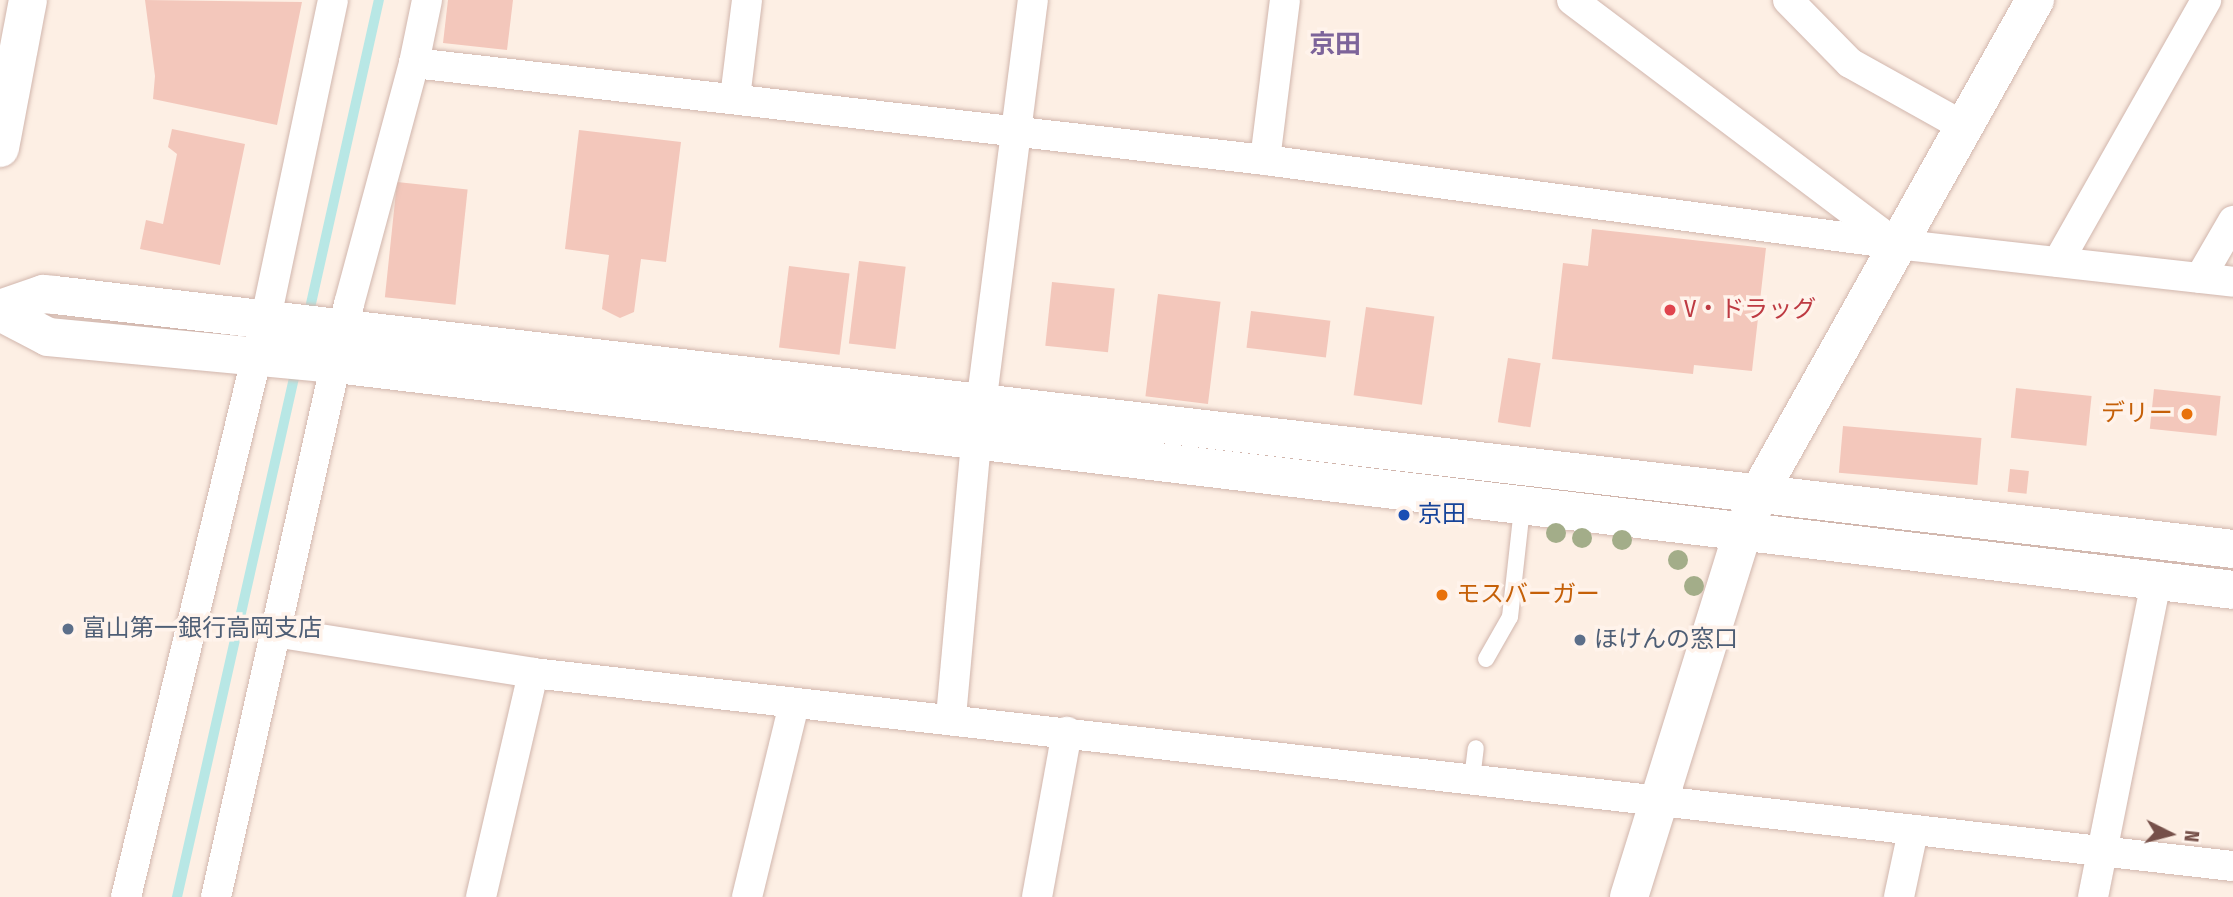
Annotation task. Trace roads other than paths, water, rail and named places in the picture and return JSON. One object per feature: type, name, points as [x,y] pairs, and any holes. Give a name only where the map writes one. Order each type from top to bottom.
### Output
[{"type":"street","points":[[0,148],[28,0]]},
{"type":"street","points":[[126,897],[266,357],[333,0]]},
{"type":"street","points":[[216,897],[275,632],[334,326],[414,63],[427,0]]},
{"type":"street","points":[[735,98],[747,0]]},
{"type":"street","points":[[951,717],[976,444],[1032,0]]},
{"type":"street","points":[[1265,160],[1285,0]]},
{"type":"street","points":[[1572,0],[1896,244]]},
{"type":"street","points":[[1788,0],[1850,63],[1961,125]]},
{"type":"street","points":[[1629,897],[1742,535],[1760,491],[1961,125],[2035,0]]},
{"type":"street","points":[[2058,262],[2206,0]]},
{"type":"street","points":[[414,63],[735,98],[1015,135],[1265,160],[1896,244],[2233,282]]},
{"type":"street","points":[[2200,278],[2233,221]]},
{"type":"street","points":[[0,311],[43,294],[1760,491],[2233,549]]},
{"type":"street","points":[[0,311],[47,337],[328,363],[976,444],[2233,590]]},
{"type":"street","points":[[2093,897],[2156,582]]},
{"type":"street","points":[[275,632],[533,673],[794,704],[951,717],[1913,831],[2233,866]]},
{"type":"street","points":[[481,897],[533,673]]},
{"type":"street","points":[[747,897],[794,704]]},
{"type":"street","points":[[1037,897],[1067,732]]},
{"type":"street","points":[[1899,897],[1913,831]]},
{"type":"lane","points":[[1486,659],[1510,617],[1522,509]]},
{"type":"lane","points":[[1472,779],[1476,748]]},
{"type":"waterway","points":[[308,317],[379,0]]},
{"type":"waterway","points":[[177,897],[296,369]]},
{"type":"place","name":"V・ドラッグ","points":[[1670,310]]},
{"type":"place","name":"デリー","points":[[2187,414]]},
{"type":"place","name":"京田","points":[[1404,515]]},
{"type":"place","name":"モスバーガー","points":[[1442,595]]},
{"type":"place","name":"富山第一銀行高岡支店","points":[[68,629]]},
{"type":"place","name":"ほけんの窓口","points":[[1580,640]]},
{"type":"district","name":"京田","points":[[1335,45]]}]
